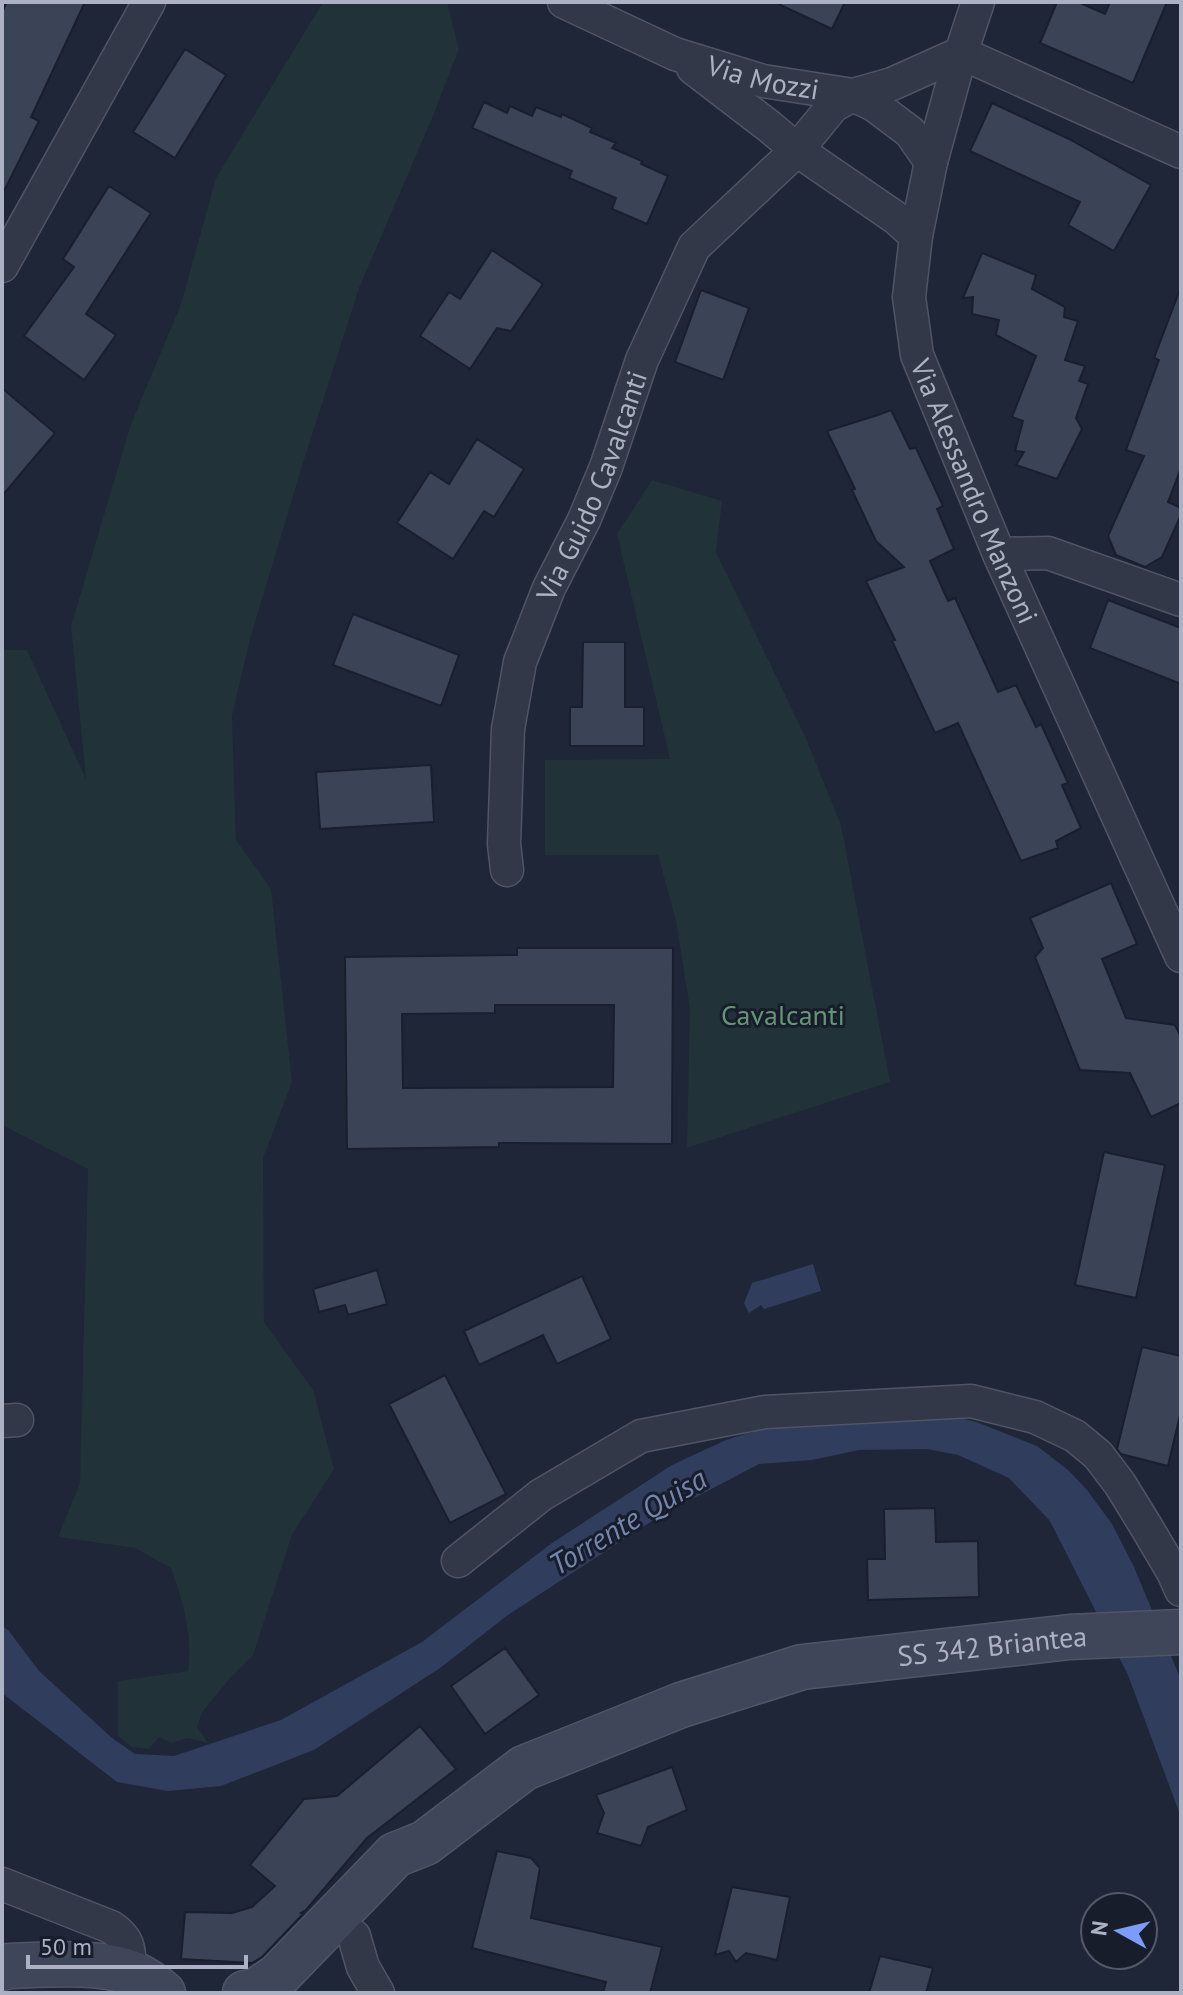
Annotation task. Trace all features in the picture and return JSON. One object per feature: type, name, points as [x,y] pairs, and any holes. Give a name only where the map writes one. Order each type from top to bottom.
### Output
[{"type":"main road","name":"SS 342 Briantea","points":[[425,1843],[524,1768],[681,1705],[802,1667],[1070,1637],[1181,1632]]},
{"type":"main road","points":[[294,1993],[412,1877],[425,1843]]},
{"type":"main road","points":[[245,1993],[256,1991],[278,1976],[395,1855],[425,1843]]},
{"type":"main road","points":[[2,1968],[109,1966],[147,1983]]},
{"type":"street","points":[[2,266],[12,225],[149,2]]},
{"type":"street","name":"Via Mozzi","points":[[564,2],[675,54],[763,81],[853,95],[874,105],[910,132],[931,162]]},
{"type":"street","name":"Via Alessandro Manzoni","points":[[978,2],[931,162],[916,236],[909,297],[917,355],[999,554],[1181,956]]},
{"type":"street","points":[[961,53],[1181,152]]},
{"type":"street","name":"Via Mozzi","points":[[797,150],[833,106],[853,95],[892,84],[961,53]]},
{"type":"street","name":"Via Mozzi","points":[[675,54],[797,150],[896,218],[916,236]]},
{"type":"street","name":"Via Guido Cavalcanti","points":[[507,870],[504,844],[508,729],[520,662],[543,603],[584,520],[606,467],[642,360],[694,247],[797,150]]},
{"type":"street","points":[[999,554],[1048,553],[1181,600]]},
{"type":"street","points":[[458,1561],[541,1495],[641,1436],[765,1412],[971,1401],[1035,1417],[1075,1436],[1098,1455],[1120,1484],[1181,1590]]},
{"type":"street","points":[[2,1884],[122,1934],[147,1983]]},
{"type":"street","points":[[354,1936],[363,1967],[378,1993]]},
{"type":"green space","points":[[323,2],[447,2],[459,49],[359,288],[250,639],[232,716],[236,840],[271,889],[292,1082],[263,1158],[264,1322],[313,1390],[334,1469],[292,1535],[253,1655],[202,1712],[197,1727],[208,1743],[188,1738],[172,1743],[159,1737],[149,1749],[132,1747],[118,1736],[118,1681],[188,1671],[186,1618],[171,1568],[135,1548],[58,1537],[80,1483],[88,1169],[2,1125],[2,650],[27,650],[86,779],[71,626],[131,424],[181,304],[216,178]]},
{"type":"green space","name":"Cavalcanti","points":[[652,480],[722,501],[716,552],[805,736],[841,825],[890,1082],[687,1148],[690,1009],[676,921],[658,855],[545,855],[545,760],[670,759],[617,534]]},
{"type":"water","points":[[813,1264],[821,1291],[764,1309],[761,1305],[749,1313],[744,1303],[752,1283]]},
{"type":"water","name":"Torrente Quisa","points":[[929,1408],[979,1423],[1037,1446],[1068,1470],[1112,1524],[1134,1567],[1181,1680],[1181,1817],[1128,1675],[1050,1521],[1009,1478],[958,1455],[927,1449],[859,1450],[812,1460],[759,1464],[658,1517],[508,1615],[440,1668],[314,1750],[221,1786],[168,1791],[117,1782],[2,1693],[2,1626],[39,1671],[112,1738],[135,1754],[174,1756],[281,1720],[422,1642],[552,1543],[672,1465],[726,1440],[768,1427]]},
{"type":"building","points":[[7,2],[85,2],[31,117],[39,121],[2,195],[2,12]]},
{"type":"building","points":[[774,2],[845,2],[832,29]]},
{"type":"building","points":[[1057,2],[1078,2],[1105,14],[1110,2],[1167,2],[1133,83],[1040,43]]},
{"type":"building","points":[[185,49],[226,75],[175,158],[133,132]]},
{"type":"building","points":[[484,102],[507,113],[510,106],[532,116],[536,107],[561,117],[562,114],[592,128],[590,132],[616,143],[612,148],[668,176],[647,224],[612,209],[616,198],[569,178],[572,171],[472,128]]},
{"type":"building","points":[[992,103],[1069,139],[1151,185],[1114,251],[1068,225],[1080,202],[970,151]]},
{"type":"building","points":[[109,186],[151,213],[86,314],[116,335],[84,380],[24,336],[74,267],[63,259]]},
{"type":"building","points":[[492,250],[543,284],[511,331],[497,328],[470,369],[420,336],[449,292],[460,299]]},
{"type":"building","points":[[982,253],[1036,275],[1032,289],[1065,307],[1064,317],[1078,321],[1065,360],[1085,366],[1079,381],[1088,384],[1076,418],[1082,429],[1057,479],[1016,465],[1024,452],[1015,451],[1023,421],[1012,417],[1036,356],[996,335],[999,320],[972,314],[973,297],[963,298]]},
{"type":"building","points":[[701,290],[749,308],[723,380],[675,362]]},
{"type":"building","points":[[1179,292],[1181,468],[1168,502],[1181,508],[1181,515],[1162,557],[1145,567],[1116,555],[1108,536],[1144,456],[1126,450],[1159,360],[1154,358]]},
{"type":"building","points":[[2,388],[55,433],[2,496]]},
{"type":"building","points":[[891,410],[910,449],[916,448],[943,506],[937,509],[954,549],[930,561],[948,601],[955,598],[998,692],[1016,685],[1036,727],[1041,724],[1068,783],[1062,785],[1081,828],[1056,841],[1058,848],[1021,861],[958,723],[935,733],[866,581],[904,567],[876,541],[827,431]]},
{"type":"building","points":[[477,439],[524,469],[494,517],[484,511],[453,559],[397,523],[430,472],[449,484]]},
{"type":"building","points":[[1108,600],[1181,628],[1181,684],[1090,648]]},
{"type":"building","points":[[353,614],[459,655],[441,706],[333,665]]},
{"type":"building","points":[[583,642],[625,642],[625,707],[644,707],[644,746],[570,746],[570,707],[582,707]]},
{"type":"building","points":[[431,765],[434,822],[320,829],[316,772]]},
{"type":"building","points":[[1111,883],[1137,944],[1102,959],[1126,1018],[1175,1025],[1181,1037],[1181,1103],[1151,1117],[1130,1073],[1080,1070],[1035,957],[1043,948],[1030,918]]},
{"type":"building","points":[[517,948],[673,948],[672,1144],[499,1143],[499,1147],[347,1149],[345,957],[517,955]],"holes":[[[495,1005],[614,1005],[613,1087],[403,1088],[402,1014],[495,1013]]]},
{"type":"building","points":[[1104,1152],[1165,1165],[1136,1298],[1075,1285]]},
{"type":"building","points":[[377,1270],[387,1304],[348,1315],[345,1305],[319,1312],[313,1289]]},
{"type":"building","points":[[582,1276],[611,1339],[557,1364],[543,1335],[479,1365],[464,1331]]},
{"type":"building","points":[[1142,1347],[1181,1356],[1181,1411],[1168,1466],[1121,1454],[1117,1449]]},
{"type":"building","points":[[445,1375],[506,1494],[450,1523],[389,1404]]},
{"type":"building","points":[[935,1508],[936,1542],[978,1541],[979,1597],[868,1600],[867,1559],[885,1559],[884,1509]]},
{"type":"building","points":[[505,1648],[539,1695],[485,1734],[451,1686]]},
{"type":"building","points":[[420,1726],[456,1769],[367,1838],[262,1957],[252,1963],[181,1959],[185,1912],[232,1913],[252,1907],[275,1886],[250,1865],[304,1799],[337,1796]]},
{"type":"building","points":[[672,1767],[687,1810],[648,1827],[641,1846],[597,1833],[604,1813],[596,1795]]},
{"type":"building","points":[[497,1851],[531,1858],[540,1868],[531,1918],[662,1947],[650,1993],[603,1993],[606,1982],[472,1948]]},
{"type":"building","points":[[732,1887],[790,1897],[777,1960],[746,1953],[736,1962],[729,1951],[715,1955]]},
{"type":"building","points":[[880,1956],[933,1968],[926,1993],[869,1993]]}]
